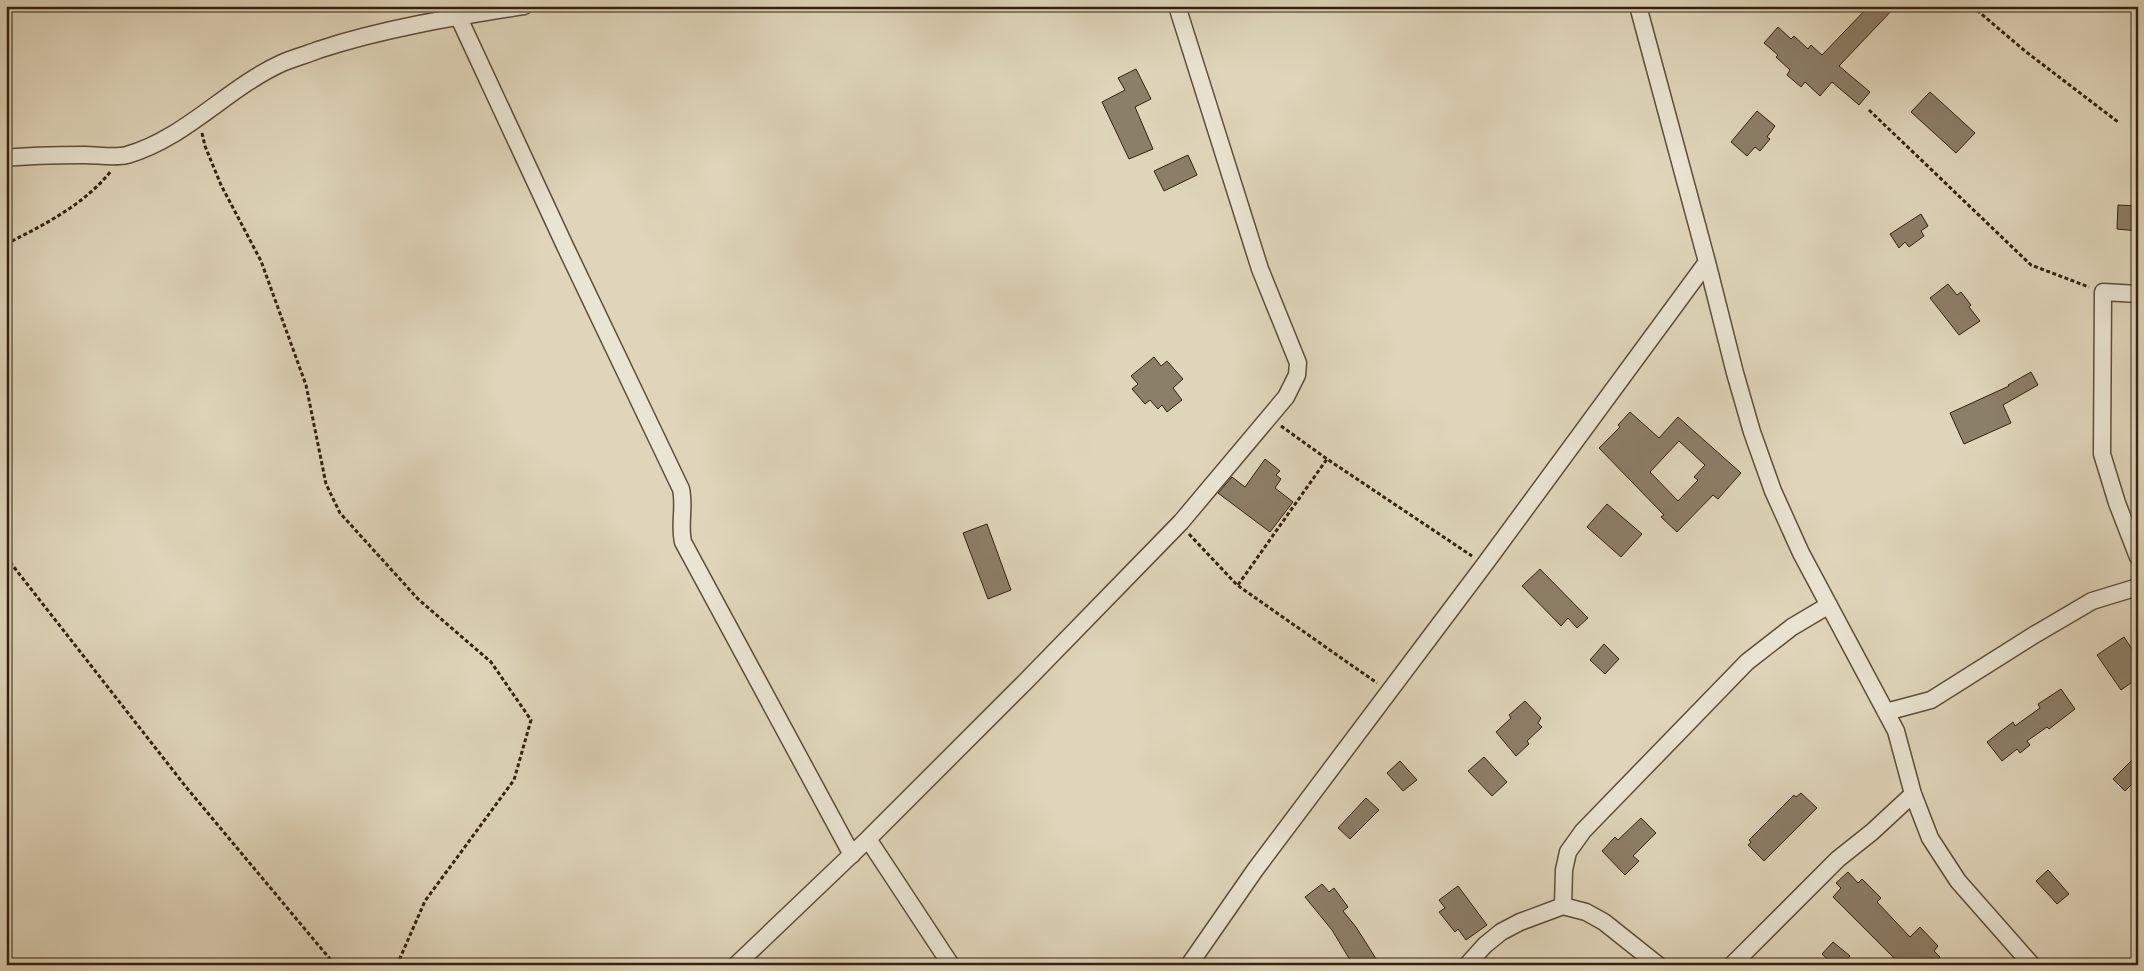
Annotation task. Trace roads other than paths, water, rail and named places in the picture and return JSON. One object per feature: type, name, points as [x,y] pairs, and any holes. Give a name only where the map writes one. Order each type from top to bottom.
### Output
[{"type":"street","points":[[6,158],[28,156],[124,156],[160,142],[198,119],[237,90],[282,63],[343,42],[404,26],[524,6]]},
{"type":"street","points":[[736,965],[852,855],[1181,522],[1270,418],[1286,397],[1297,375],[1298,363],[1260,269],[1177,6]]},
{"type":"street","points":[[1638,6],[1708,262],[1735,373],[1755,440],[1773,491],[1801,553],[1896,731],[1913,794],[1930,838],[1958,881],[2032,965]]},
{"type":"street","points":[[459,18],[681,489],[684,502],[681,531],[683,542],[852,855]]},
{"type":"street","points":[[1189,965],[1255,870],[1485,564],[1708,262]]},
{"type":"street","points":[[2138,294],[2103,292],[2101,403],[2102,454],[2117,503],[2138,557]]},
{"type":"street","points":[[1886,712],[1931,700],[2092,601],[2138,587]]},
{"type":"street","points":[[1563,906],[1564,870],[1568,852],[1583,831],[1747,662],[1792,627],[1829,605]]},
{"type":"street","points":[[1732,965],[1838,859],[1872,832],[1913,794]]},
{"type":"street","points":[[868,839],[951,965]]},
{"type":"street","points":[[1466,965],[1485,945],[1502,932],[1528,918],[1563,906],[1586,912],[1604,922],[1658,965]]}]
